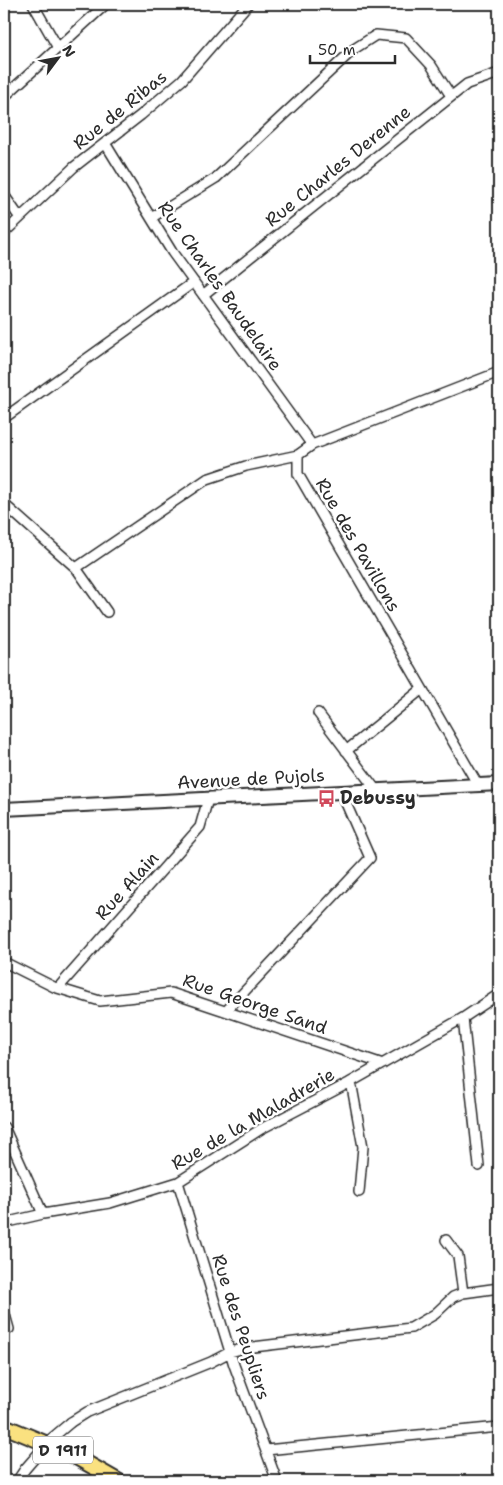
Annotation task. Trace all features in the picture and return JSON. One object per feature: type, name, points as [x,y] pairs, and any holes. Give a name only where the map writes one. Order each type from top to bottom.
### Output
[{"type":"main road","name":"Avenue de Pujols","points":[[4,809],[499,784]]},
{"type":"main road","name":"D 1911","points":[[4,1426],[68,1453],[118,1481]]},
{"type":"street","points":[[33,4],[58,48]]},
{"type":"street","points":[[4,97],[106,4]]},
{"type":"street","name":"Rue de Ribas","points":[[4,233],[74,167],[182,80],[248,4]]},
{"type":"street","points":[[151,218],[216,178],[354,49],[376,35],[406,38],[431,65],[451,96]]},
{"type":"street","name":"Rue Charles Derenne","points":[[203,295],[467,84],[499,73]]},
{"type":"street","name":"Rue Charles Baudelaire","points":[[105,143],[172,252],[312,445]]},
{"type":"street","points":[[4,195],[20,218]]},
{"type":"street","points":[[4,418],[194,282]]},
{"type":"street","points":[[76,568],[207,479],[246,466],[298,455],[312,445],[499,372]]},
{"type":"street","name":"Rue des Pavillons","points":[[298,455],[298,474],[478,785]]},
{"type":"street","points":[[4,504],[76,568],[107,612]]},
{"type":"street","points":[[346,751],[422,689]]},
{"type":"street","points":[[318,713],[376,790]]},
{"type":"street","points":[[226,1011],[370,858],[341,792]]},
{"type":"street","name":"Rue Alain","points":[[58,988],[200,827],[208,799]]},
{"type":"street","name":"Rue George Sand","points":[[4,962],[54,987],[100,1001],[171,993],[382,1064]]},
{"type":"street","name":"Rue de la Maladrerie","points":[[4,1223],[110,1203],[178,1182],[261,1129],[349,1083],[463,1018],[499,994]]},
{"type":"street","points":[[463,1018],[479,1166]]},
{"type":"street","points":[[349,1083],[352,1087],[363,1146],[358,1192]]},
{"type":"street","points":[[4,1127],[44,1214]]},
{"type":"street","name":"Rue des Peupliers","points":[[178,1182],[230,1352],[277,1481]]},
{"type":"street","points":[[446,1240],[458,1256],[463,1293]]},
{"type":"street","points":[[17,1481],[52,1438],[70,1422],[87,1412],[211,1362],[230,1352],[245,1348],[411,1328],[435,1314],[453,1297],[463,1293],[499,1288]]},
{"type":"street","points":[[4,1311],[9,1329]]},
{"type":"street","points":[[266,1450],[499,1427]]},
{"type":"place","name":"Debussy","points":[[326,798]]}]
